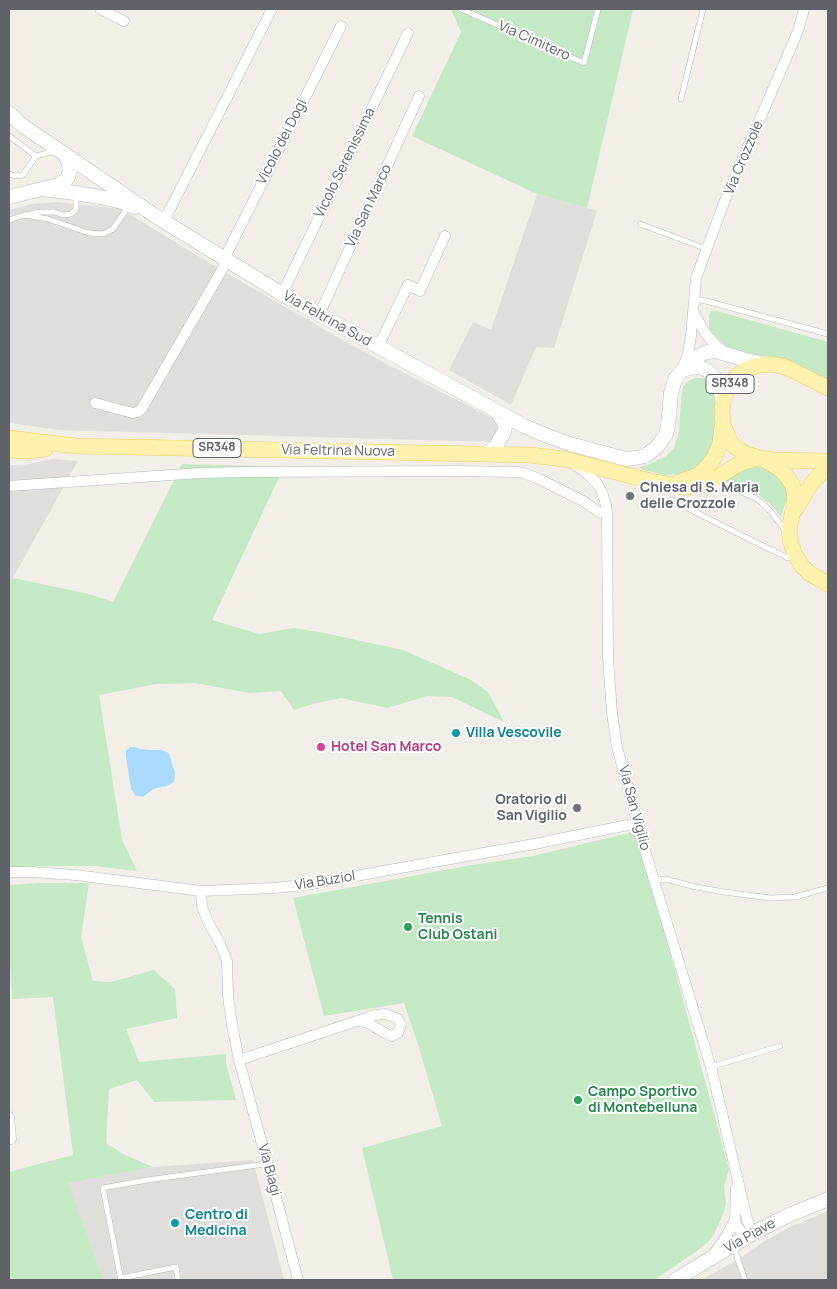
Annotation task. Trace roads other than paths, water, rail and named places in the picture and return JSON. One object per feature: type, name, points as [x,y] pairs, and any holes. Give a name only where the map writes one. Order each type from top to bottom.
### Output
[{"type":"main road","name":"Via Feltrina Sud","points":[[9,113],[62,152],[161,219],[282,294],[534,430],[570,444],[626,459],[640,458],[649,454],[657,447],[666,434],[672,387],[675,379],[680,371],[696,357],[706,352],[716,351],[749,361],[769,364]]},
{"type":"main road","points":[[9,197],[58,185],[66,180],[70,166],[62,152]]},
{"type":"main road","name":"Via Feltrina Sud","points":[[41,189],[111,199],[161,219]]},
{"type":"main road","name":"SR348","points":[[828,388],[788,368],[769,364],[754,366],[741,372],[729,385],[723,402],[722,420],[727,437],[735,447],[746,454],[774,460],[828,462]]},
{"type":"main road","points":[[680,371],[696,367],[702,367],[707,370],[718,384],[723,402]]},
{"type":"main road","points":[[485,454],[490,452],[501,440],[505,430],[504,422],[494,409]]},
{"type":"main road","name":"Via Feltrina Nuova","points":[[665,484],[690,479],[698,475],[707,466],[719,448],[722,420]]},
{"type":"main road","name":"Via Feltrina Nuova","points":[[9,438],[76,446],[530,455],[564,459],[677,487],[700,486],[743,462],[761,458]]},
{"type":"main road","points":[[9,450],[24,451],[76,446]]},
{"type":"main road","points":[[761,458],[781,470],[792,484],[795,499],[789,527],[796,557],[809,573],[828,584]]},
{"type":"main road","points":[[791,518],[809,487],[828,468]]},
{"type":"main road","name":"Via Piave","points":[[675,1280],[732,1244],[787,1216],[828,1199]]},
{"type":"street","points":[[100,9],[124,21]]},
{"type":"street","points":[[161,219],[272,9]]},
{"type":"street","name":"Via Crozzole","points":[[680,371],[685,362],[690,341],[696,278],[725,200],[798,31],[804,9]]},
{"type":"street","name":"Vicolo dei Dogi","points":[[95,403],[133,413],[141,410],[225,260],[341,26]]},
{"type":"street","name":"Vicolo Serenissima","points":[[282,294],[408,32]]},
{"type":"street","name":"Via San Marco","points":[[319,315],[420,96]]},
{"type":"street","points":[[378,347],[408,285],[420,291],[445,236]]},
{"type":"street","points":[[694,304],[697,320],[705,333],[726,354]]},
{"type":"street","name":"Via San Vigilio","points":[[564,459],[584,471],[596,482],[605,499],[607,514],[608,658],[612,713],[619,754],[654,881],[711,1067],[751,1234]]},
{"type":"street","points":[[9,486],[236,472],[510,472],[529,475],[583,501],[598,512],[607,514]]},
{"type":"street","name":"Via Buziol","points":[[9,872],[76,875],[201,891],[275,888],[311,884],[534,844],[638,823]]},
{"type":"street","name":"Via Biagi","points":[[201,891],[202,908],[227,961],[228,996],[239,1060],[298,1280]]},
{"type":"street","points":[[239,1060],[356,1021]]},
{"type":"street","points":[[9,1117],[11,1139]]},
{"type":"street","name":"Via San Vigilio","points":[[712,1257],[731,1227],[735,1215],[734,1165]]},
{"type":"street","points":[[735,1215],[738,1228],[742,1233],[751,1234]]},
{"type":"lane","name":"Via Cimitero","points":[[460,9],[584,63],[598,9]]},
{"type":"lane","points":[[681,99],[703,9]]},
{"type":"lane","points":[[9,136],[36,156],[62,152]]},
{"type":"lane","points":[[9,174],[15,176],[23,175],[36,156]]},
{"type":"lane","points":[[9,220],[47,211],[64,216],[71,214],[76,208],[76,193]]},
{"type":"lane","points":[[24,215],[48,219],[89,233],[104,234],[117,226],[130,205]]},
{"type":"lane","points":[[640,224],[707,250]]},
{"type":"lane","points":[[694,304],[706,301],[828,334]]},
{"type":"lane","points":[[710,482],[714,486],[728,487],[742,492],[761,502],[790,537]]},
{"type":"lane","points":[[671,500],[788,558],[796,557]]},
{"type":"lane","points":[[654,881],[665,879],[696,887],[770,898],[795,897],[828,888]]},
{"type":"lane","points":[[711,1067],[780,1046]]},
{"type":"lane","points":[[178,1280],[176,1267],[121,1279],[103,1188],[147,1180],[258,1166],[267,1163]]},
{"type":"lane","points":[[732,1244],[745,1280]]},
{"type":"water","points":[[130,747],[161,750],[169,753],[175,774],[174,782],[153,789],[143,797],[135,795],[131,789],[126,757],[126,751]]},
{"type":"place","name":"Chiesa di S. Maria delle Crozzole","points":[[630,496]]},
{"type":"place","name":"Villa Vescovile","points":[[456,733]]},
{"type":"place","name":"Hotel San Marco","points":[[321,747]]},
{"type":"place","name":"Oratorio di San Vigilio","points":[[577,808]]},
{"type":"place","name":"Tennis Club Ostani","points":[[408,927]]},
{"type":"place","name":"Campo Sportivo di Montebelluna","points":[[578,1100]]},
{"type":"place","name":"Centro di Medicina","points":[[175,1223]]}]
